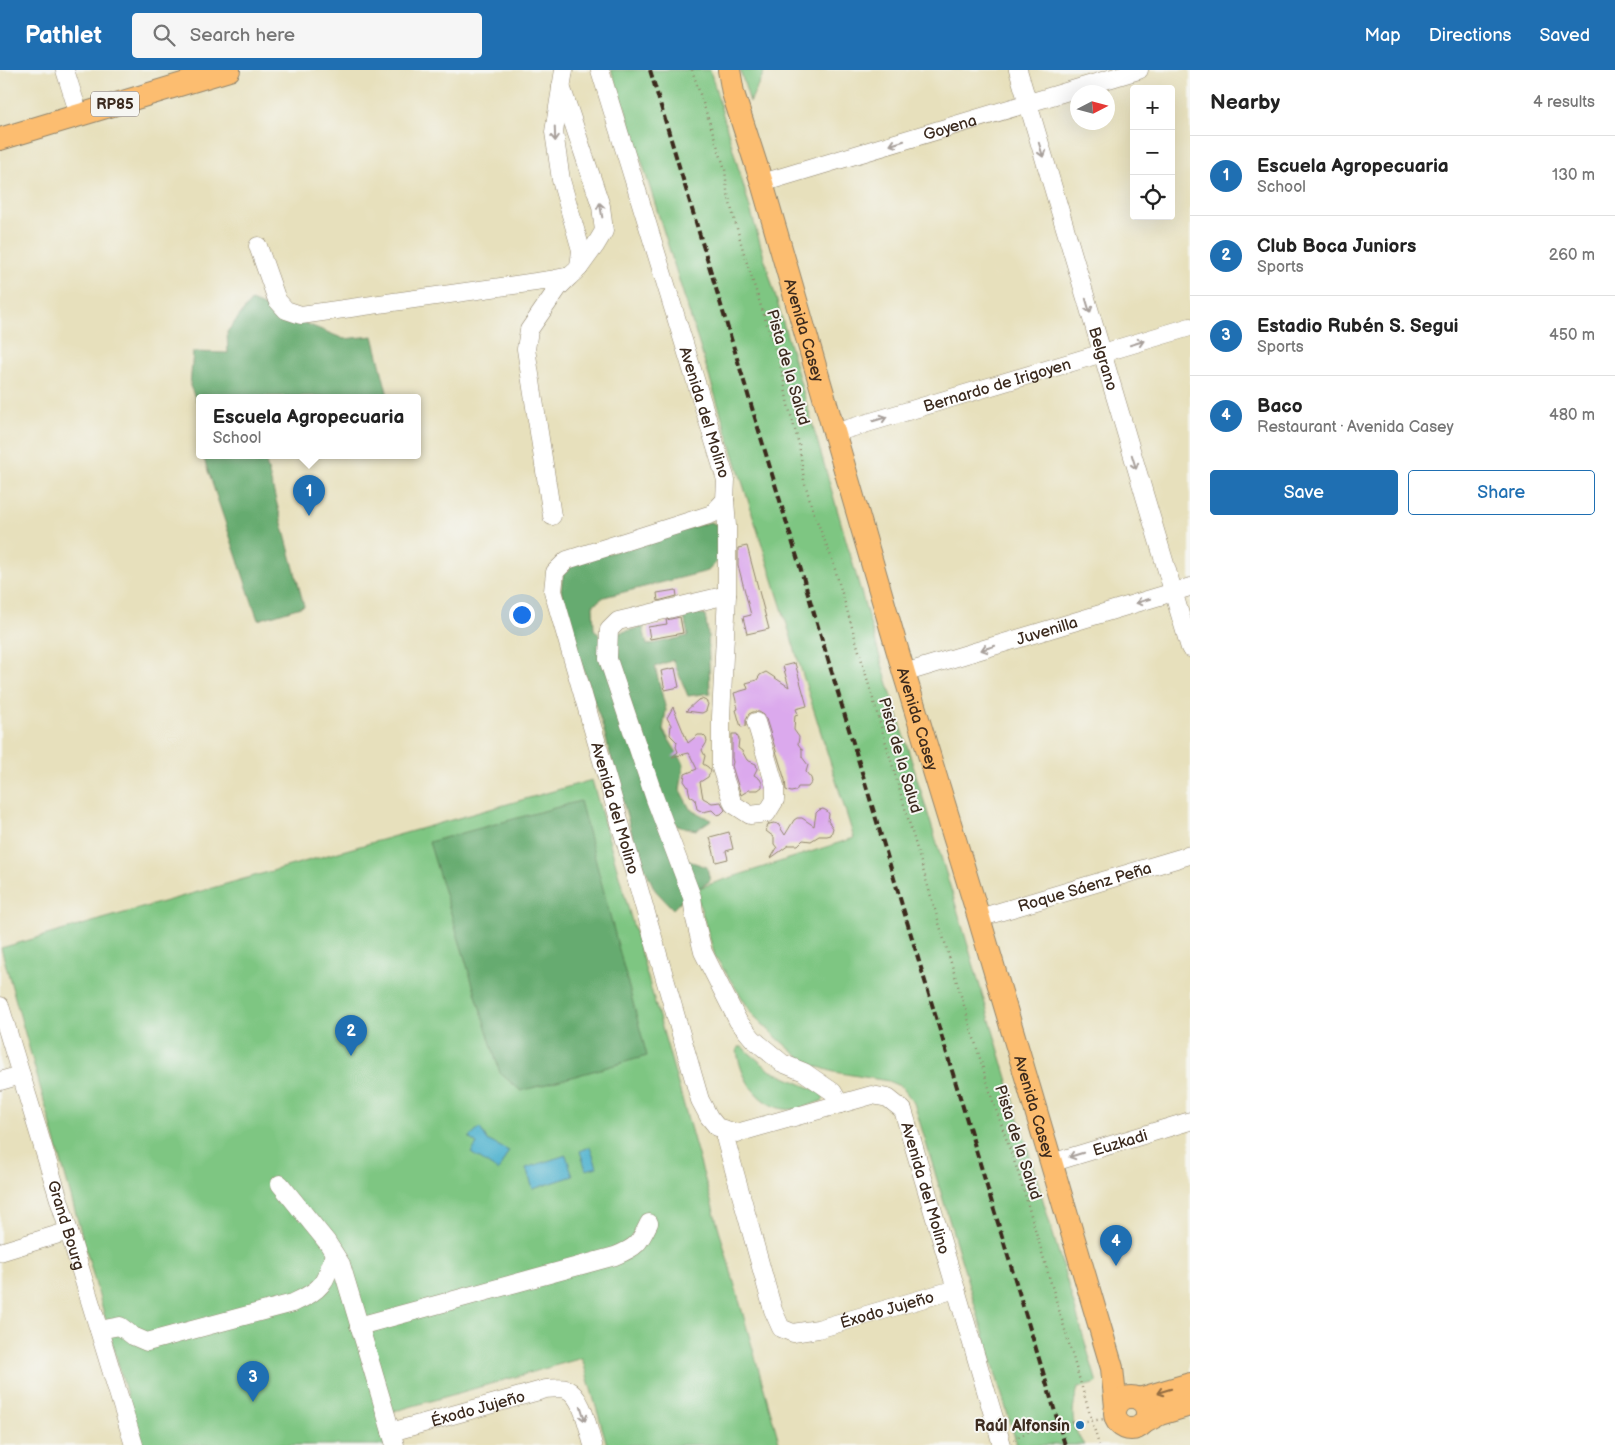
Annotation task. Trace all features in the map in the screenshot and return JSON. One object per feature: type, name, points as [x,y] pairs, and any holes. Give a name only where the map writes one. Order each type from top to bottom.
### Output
[{"type":"main road","name":"RP85","points":[[0,139],[229,70]]},
{"type":"main road","name":"Avenida Casey","points":[[729,70],[733,93],[762,183],[904,673],[979,918],[1112,1368],[1121,1426]]},
{"type":"main road","name":"Avenida Casey","points":[[1112,1368],[1138,1398]]},
{"type":"main road","points":[[1144,1430],[1139,1427],[1129,1429],[1121,1426],[1118,1403],[1127,1397],[1138,1398],[1190,1384]]},
{"type":"main road","points":[[1138,1398],[1144,1405],[1147,1414],[1144,1430]]},
{"type":"main road","points":[[1144,1430],[1160,1414],[1190,1405]]},
{"type":"street","points":[[65,70],[79,115]]},
{"type":"street","name":"Avenida del Molino","points":[[600,70],[726,480],[725,500],[712,514],[567,560],[555,572],[553,591],[700,1100],[716,1127],[737,1133],[872,1094],[888,1098],[903,1110],[1002,1445]]},
{"type":"street","name":"Belgrano","points":[[1018,70],[1102,353],[1182,590],[1190,648]]},
{"type":"street","name":"Goyena","points":[[762,183],[1139,70]]},
{"type":"street","points":[[563,78],[554,132],[561,180],[581,250],[574,272]]},
{"type":"street","points":[[552,516],[526,350],[529,330],[558,288],[595,246],[604,230],[601,206],[563,78]]},
{"type":"street","points":[[258,246],[277,300],[286,310],[301,315],[550,280],[574,272]]},
{"type":"street","name":"Bernardo de Irigoyen","points":[[834,434],[1190,327]]},
{"type":"street","points":[[725,500],[727,595],[721,717],[721,768],[733,804],[750,815],[767,813],[775,800],[775,786],[756,722]]},
{"type":"street","name":"Juvenilla","points":[[904,673],[1182,590]]},
{"type":"street","points":[[727,595],[618,621],[609,630],[608,659],[655,799],[692,897],[703,952],[738,1021],[753,1039],[782,1063],[804,1072],[833,1092],[840,1104]]},
{"type":"street","name":"Roque Sáenz Peña","points":[[979,918],[1190,855]]},
{"type":"street","name":"Grand Bourg","points":[[0,1006],[134,1445]]},
{"type":"street","points":[[0,1081],[21,1075]]},
{"type":"street","name":"Euzkadi","points":[[1052,1163],[1190,1122]]},
{"type":"street","name":"Éxodo Jujeño","points":[[726,1130],[726,1141],[773,1310],[781,1328],[793,1333],[818,1329],[956,1289]]},
{"type":"street","points":[[280,1184],[327,1242],[341,1264],[393,1438]]},
{"type":"street","points":[[359,1326],[615,1256],[639,1243],[649,1223]]},
{"type":"street","points":[[0,1252],[69,1231]]},
{"type":"street","points":[[99,1330],[120,1326],[133,1336],[147,1342],[293,1303],[312,1294],[326,1279],[334,1254]]},
{"type":"street","name":"Éxodo Jujeño","points":[[393,1438],[546,1389],[565,1389],[574,1395],[580,1403],[593,1445]]},
{"type":"path","name":"Pista de la Salud","points":[[692,70],[725,170],[730,208],[782,371],[799,444],[804,480],[813,511],[832,559],[929,890],[992,1098],[1019,1175],[1100,1445]]},
{"type":"path","points":[[1010,1445],[1020,1435],[1059,1425],[1092,1421]]},
{"type":"green space","points":[[611,70],[710,70],[881,661],[961,922],[1097,1383],[1078,1388],[1074,1404],[1074,1424],[1079,1438],[1084,1445],[1017,1445],[914,1103],[902,1087],[888,1081],[834,1072],[806,1063],[753,1015],[715,956],[695,889],[854,838],[625,108]]},
{"type":"green space","points":[[740,70],[765,70],[750,102]]},
{"type":"green space","points":[[251,301],[344,339],[373,336],[388,394],[196,394],[196,400],[190,386],[193,352],[228,353],[227,332]]},
{"type":"green space","points":[[204,459],[265,459],[304,606],[258,620]]},
{"type":"green space","points":[[710,522],[721,526],[722,556],[708,571],[604,597],[593,605],[594,629],[601,637],[643,627],[647,645],[688,636],[684,616],[692,612],[705,615],[708,634],[710,693],[688,696],[673,660],[655,667],[666,710],[663,730],[684,764],[680,790],[690,809],[711,820],[696,830],[677,826],[666,809],[671,855],[707,867],[710,881],[685,897],[673,909],[655,890],[636,849],[602,724],[570,631],[561,590],[563,574],[574,564]]},
{"type":"green space","points":[[592,780],[780,1445],[607,1445],[582,1358],[381,1415],[389,1445],[141,1445],[1,948]]},
{"type":"green space","points":[[580,801],[647,1056],[521,1091],[500,1073],[429,842]]},
{"type":"green space","points":[[742,1047],[771,1071],[820,1092],[824,1098],[822,1101],[794,1109],[784,1109],[765,1101],[757,1095],[745,1078],[738,1059],[737,1049]]},
{"type":"water","points":[[480,1128],[487,1140],[509,1151],[498,1171],[471,1153],[477,1144],[469,1138]]},
{"type":"water","points":[[590,1147],[597,1167],[586,1170],[580,1151]]},
{"type":"water","points":[[566,1155],[573,1176],[533,1189],[526,1168]]},
{"type":"building","points":[[747,546],[769,629],[747,634],[743,617],[751,615],[738,565],[738,548]]},
{"type":"building","points":[[676,590],[677,596],[658,601],[657,593]]},
{"type":"building","points":[[680,617],[683,633],[650,639],[648,627],[667,624],[666,620]]},
{"type":"building","points":[[795,663],[807,706],[796,709],[798,714],[795,715],[794,730],[799,737],[798,744],[802,749],[802,757],[808,765],[806,772],[812,782],[808,787],[798,787],[796,791],[791,792],[786,790],[785,780],[764,715],[759,712],[749,714],[746,719],[746,726],[741,727],[734,693],[748,689],[746,683],[757,680],[760,675],[766,672],[789,687],[783,666]]},
{"type":"building","points":[[675,668],[679,687],[665,690],[661,671]]},
{"type":"building","points":[[702,699],[708,704],[706,711],[702,713],[686,711],[698,700]]},
{"type":"building","points":[[673,707],[688,743],[698,735],[703,735],[706,738],[707,742],[702,750],[705,756],[703,764],[711,771],[708,777],[700,782],[703,798],[712,803],[721,802],[725,810],[721,814],[717,815],[712,810],[703,812],[697,809],[695,799],[690,796],[684,781],[685,774],[697,769],[689,753],[672,757],[678,752],[677,742],[670,735],[671,725],[667,718]]},
{"type":"building","points":[[732,734],[737,734],[739,739],[738,748],[747,760],[756,764],[757,769],[754,775],[762,783],[762,787],[758,790],[749,790],[741,795],[732,766]]},
{"type":"building","points":[[823,809],[829,814],[828,821],[833,828],[831,835],[819,836],[811,841],[803,840],[798,845],[789,845],[771,858],[777,848],[774,844],[774,837],[766,831],[769,824],[778,824],[785,835],[797,818],[802,818],[814,826],[816,813]]},
{"type":"building","points":[[729,832],[733,849],[726,851],[728,859],[716,862],[710,837]]},
{"type":"railway","points":[[650,70],[1065,1445]]},
{"type":"place","name":"Escuela Agropecuaria","points":[[309,516]]},
{"type":"place","name":"Club Boca Juniors","points":[[351,1056]]},
{"type":"place","name":"Baco","points":[[1116,1266]]},
{"type":"place","name":"Estadio Rubén S. Segui","points":[[253,1402]]},
{"type":"place","name":"Raúl Alfonsín","points":[[1080,1425]]}]
